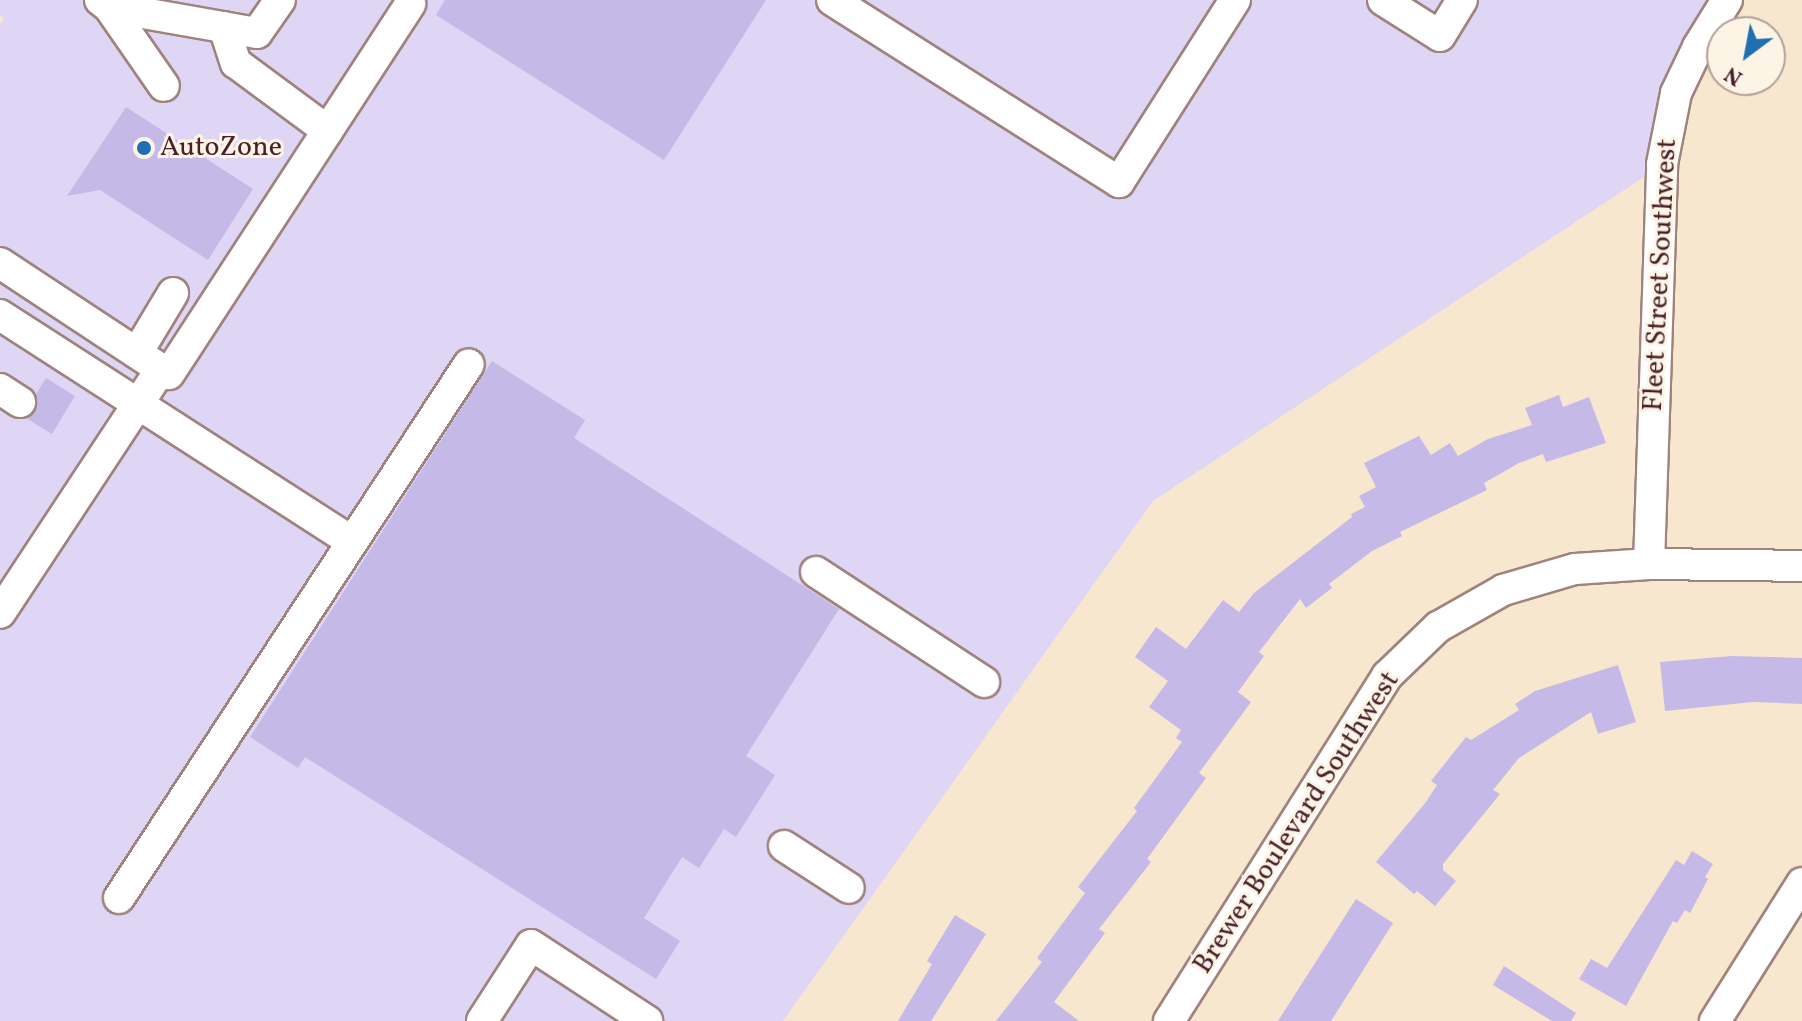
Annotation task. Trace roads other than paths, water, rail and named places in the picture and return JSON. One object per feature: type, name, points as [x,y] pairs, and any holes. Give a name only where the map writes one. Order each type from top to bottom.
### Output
[{"type":"street","points":[[107,2],[257,33],[280,0]]},
{"type":"street","points":[[832,0],[1119,182],[1235,0]]},
{"type":"street","points":[[1383,0],[1440,36],[1462,0]]},
{"type":"street","name":"Fleet Street Southwest","points":[[1649,564],[1662,164],[1676,93],[1698,47],[1727,0]]},
{"type":"street","points":[[107,2],[164,86]]},
{"type":"street","points":[[0,263],[169,374],[410,4]]},
{"type":"street","points":[[224,27],[236,63],[328,131]]},
{"type":"street","points":[[0,613],[138,402],[173,293]]},
{"type":"street","points":[[0,315],[352,542]]},
{"type":"street","points":[[119,898],[469,364]]},
{"type":"street","name":"Brewer Boulevard Southwest","points":[[1169,1021],[1387,676],[1428,637],[1503,590],[1575,569],[1649,564],[1802,566]]},
{"type":"street","points":[[816,572],[984,682]]},
{"type":"street","points":[[784,846],[849,888]]},
{"type":"street","points":[[1715,1021],[1802,883]]},
{"type":"street","points":[[482,1021],[531,945],[647,1021]]},
{"type":"place","name":"AutoZone","points":[[144,148]]}]
